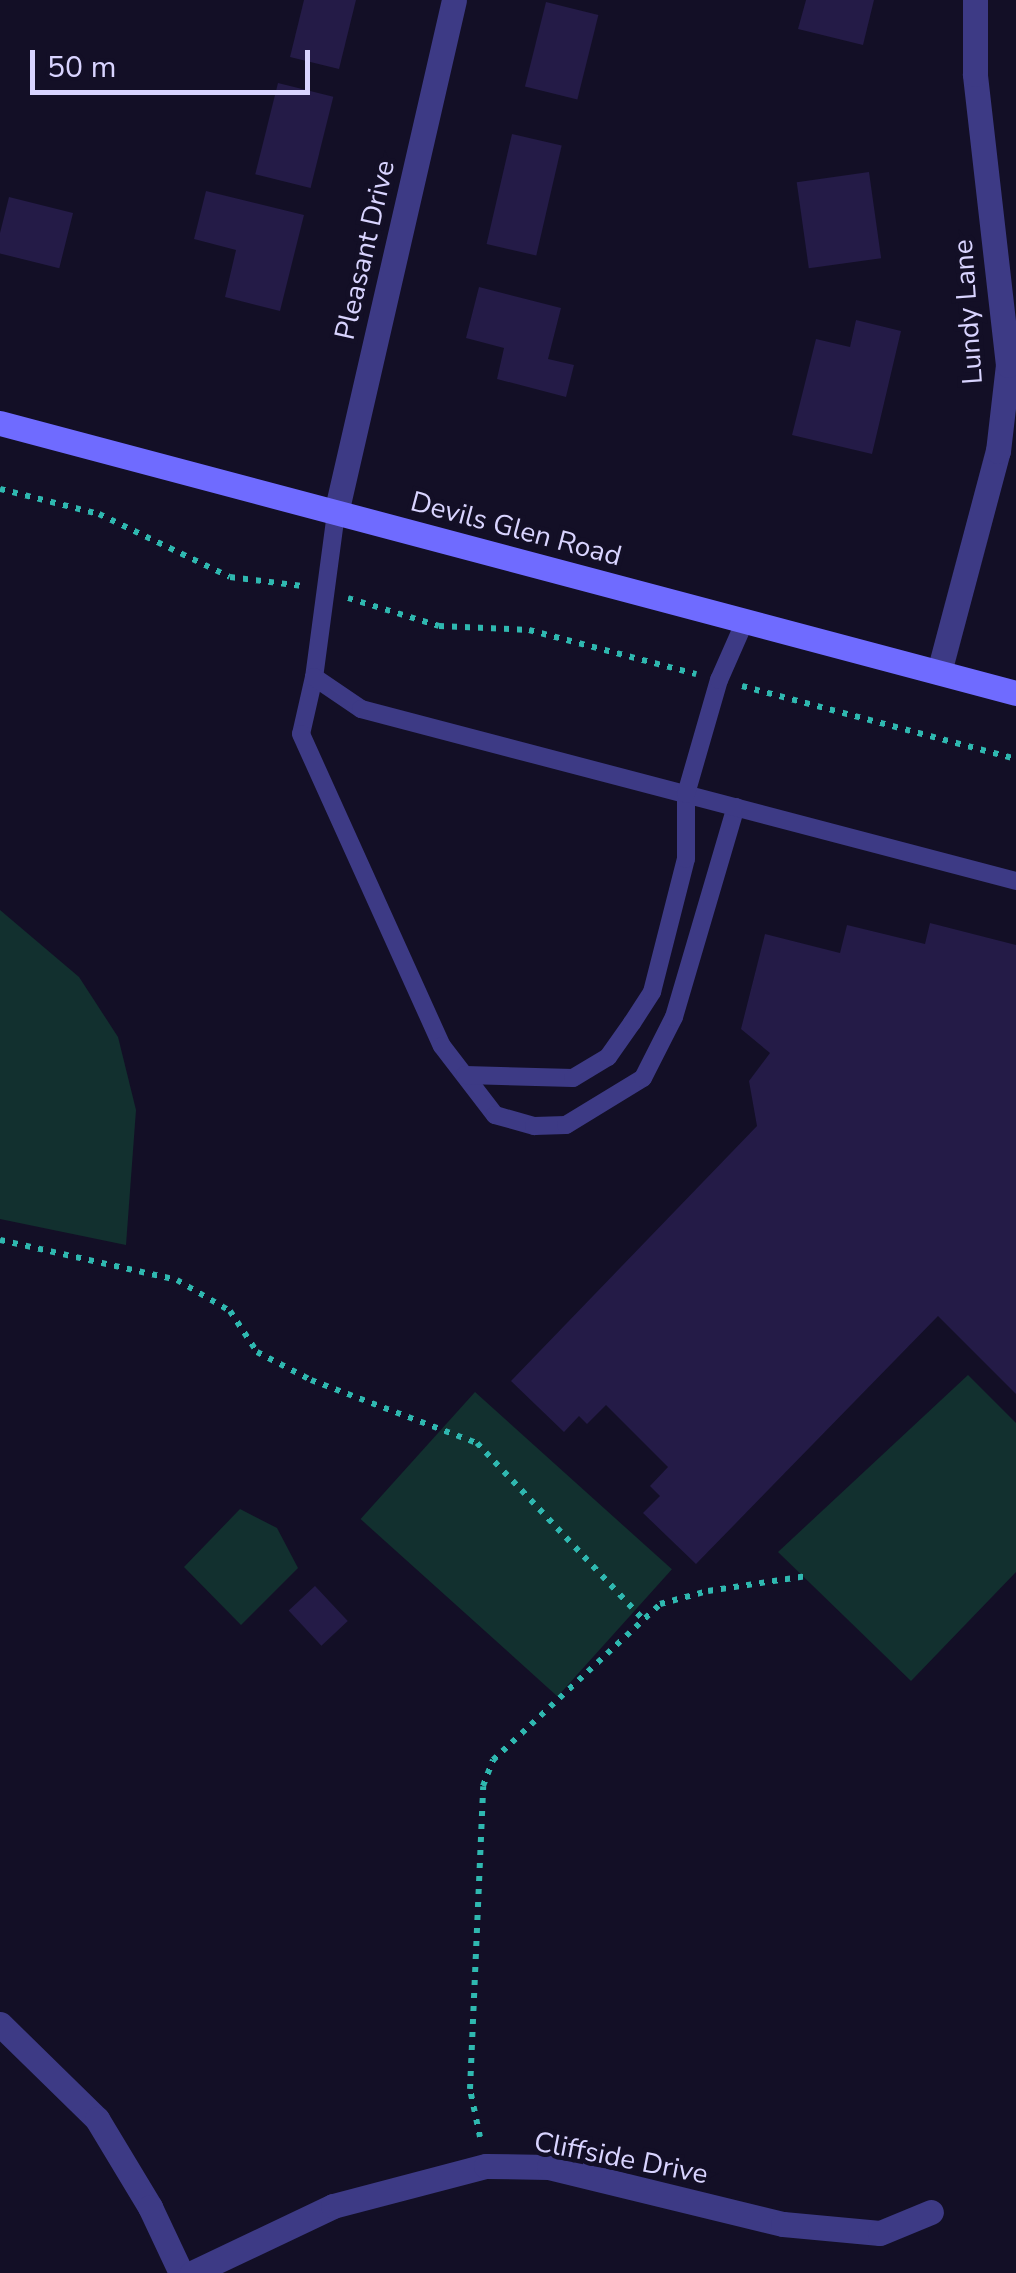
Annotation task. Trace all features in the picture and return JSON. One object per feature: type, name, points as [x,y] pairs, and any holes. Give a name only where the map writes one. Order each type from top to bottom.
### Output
[{"type":"main road","name":"Devils Glen Road","points":[[0,424],[1016,693]]},
{"type":"street","name":"Pleasant Drive","points":[[336,513],[454,0]]},
{"type":"street","name":"Lundy Lane","points":[[939,672],[998,451],[1008,366],[975,74],[975,0]]},
{"type":"street","points":[[0,2024],[97,2120],[150,2207],[180,2273]]},
{"type":"street","name":"Cliffside Drive","points":[[192,2273],[333,2206],[486,2166],[549,2168],[783,2224],[880,2232],[931,2212]]},
{"type":"lane","points":[[336,513],[314,677],[301,734],[442,1046],[496,1115],[534,1126],[566,1124],[643,1078],[674,1017],[736,807]]},
{"type":"lane","points":[[464,1075],[572,1078],[608,1057],[652,992],[686,859],[686,794],[719,680],[745,621]]},
{"type":"lane","points":[[314,677],[361,709],[1016,881]]},
{"type":"path","points":[[0,489],[99,514],[230,577],[326,591],[439,626],[530,630],[1016,759]]},
{"type":"path","points":[[0,1240],[177,1280],[230,1311],[257,1352],[311,1380],[477,1444],[644,1620]]},
{"type":"path","points":[[486,2166],[470,2090],[483,1786],[493,1760],[660,1604],[808,1576]]},
{"type":"green space","points":[[0,910],[79,977],[118,1037],[136,1110],[126,1245],[0,1219]]},
{"type":"green space","points":[[968,1375],[1016,1423],[1016,1572],[911,1681],[778,1552]]},
{"type":"green space","points":[[475,1392],[672,1569],[558,1696],[361,1519]]},
{"type":"green space","points":[[240,1509],[277,1528],[298,1568],[241,1625],[184,1567]]},
{"type":"building","points":[[304,0],[356,0],[339,69],[290,57]]},
{"type":"building","points":[[806,0],[874,0],[863,45],[798,29]]},
{"type":"building","points":[[546,2],[598,15],[577,99],[525,86]]},
{"type":"building","points":[[278,83],[333,97],[311,188],[255,174]]},
{"type":"building","points":[[512,134],[562,145],[536,256],[487,244]]},
{"type":"building","points":[[869,172],[881,258],[809,268],[797,182]]},
{"type":"building","points":[[206,191],[304,215],[280,311],[225,297],[236,250],[194,239]]},
{"type":"building","points":[[9,197],[73,213],[59,268],[0,254],[0,233]]},
{"type":"building","points":[[479,287],[561,308],[548,359],[574,365],[566,397],[497,379],[504,348],[466,338]]},
{"type":"building","points":[[856,320],[901,331],[872,454],[792,435],[816,339],[850,347]]},
{"type":"building","points":[[930,923],[1016,945],[1016,1394],[938,1316],[696,1564],[643,1513],[660,1496],[650,1486],[668,1467],[606,1405],[587,1424],[579,1416],[564,1432],[511,1381],[757,1126],[749,1081],[770,1053],[741,1029],[765,934],[840,953],[847,925],[925,944]]},
{"type":"building","points":[[315,1586],[348,1621],[321,1646],[289,1611]]}]
